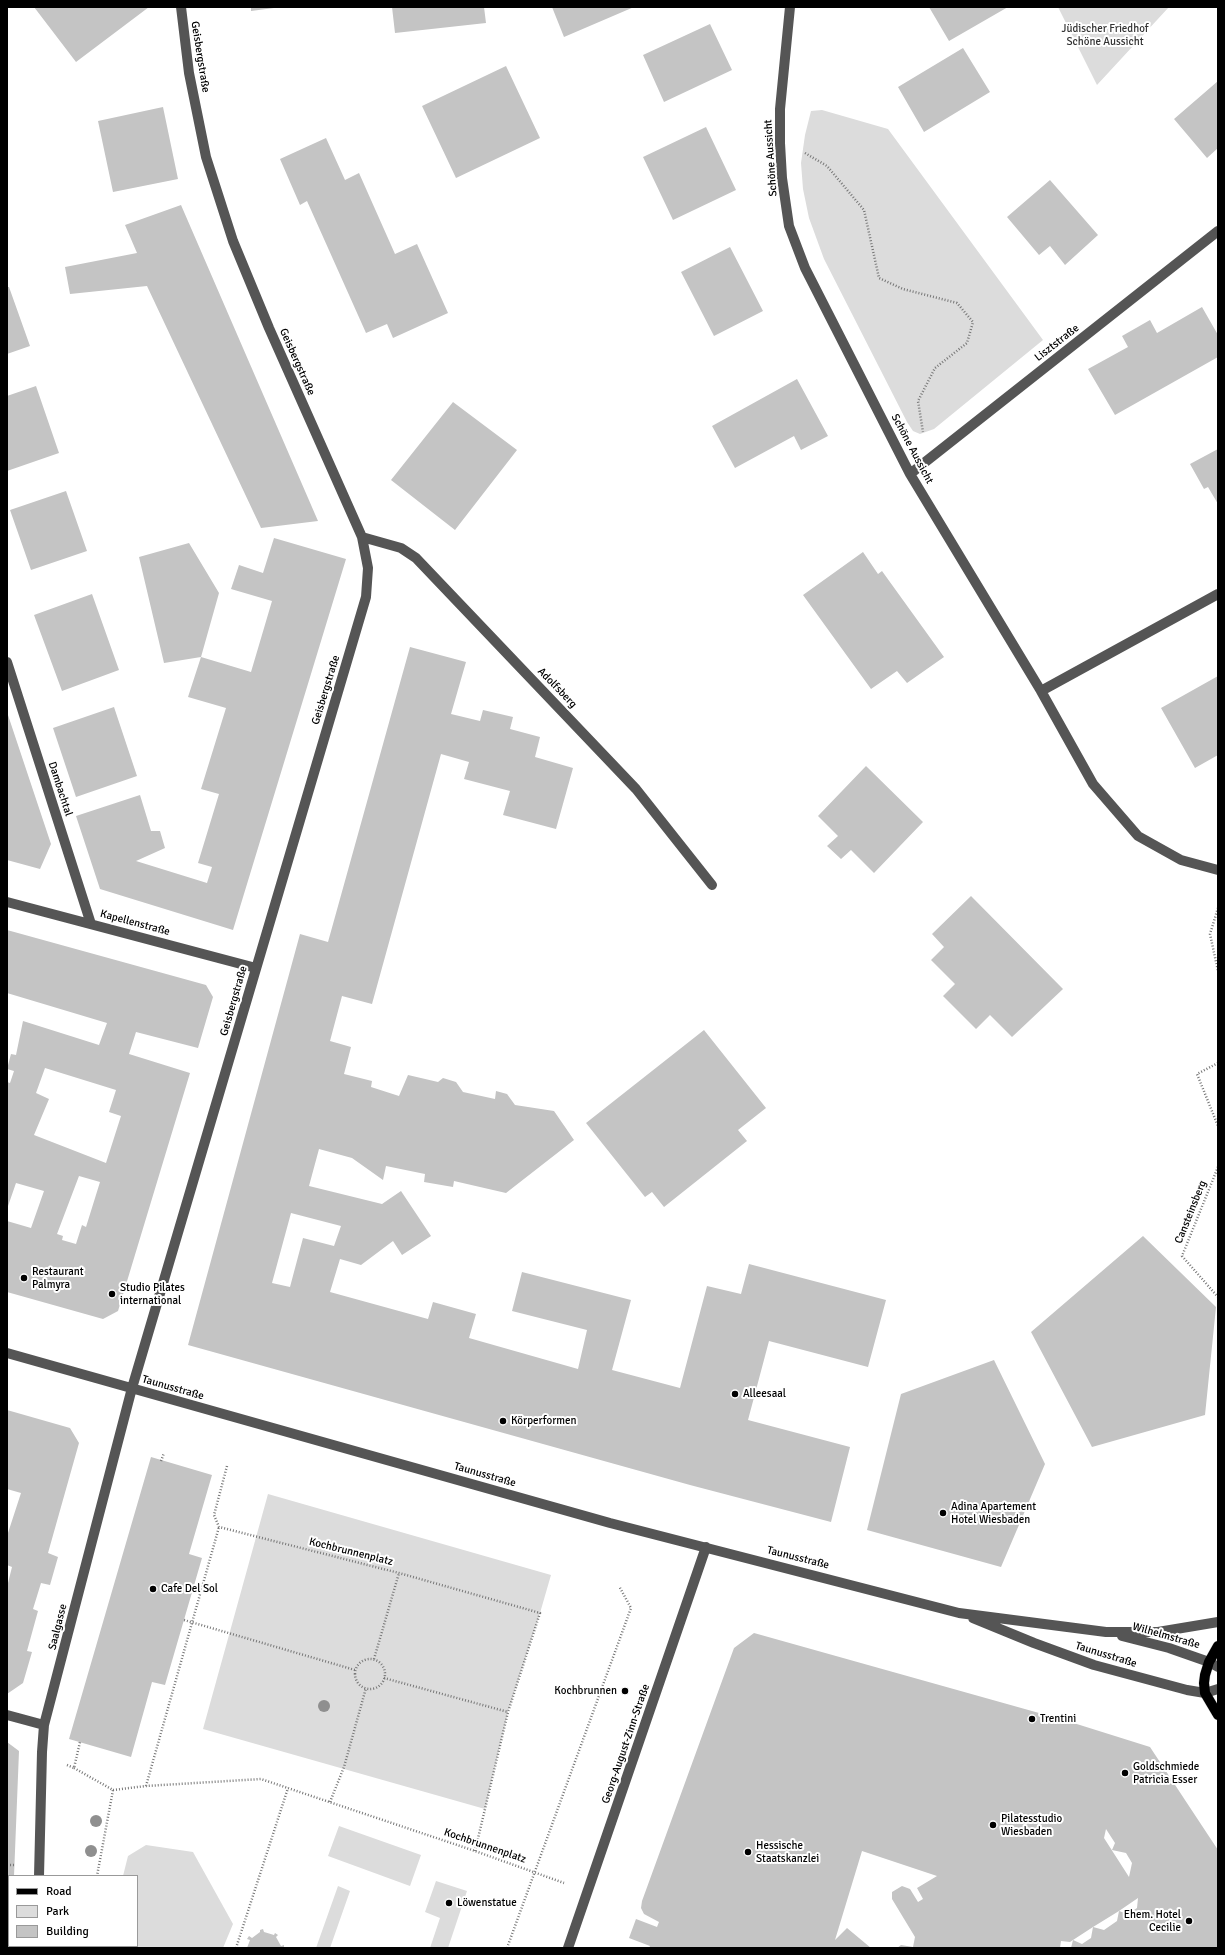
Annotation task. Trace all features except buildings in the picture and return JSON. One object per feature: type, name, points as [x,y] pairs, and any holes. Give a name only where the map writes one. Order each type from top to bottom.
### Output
[{"type":"main road","points":[[1218,1646],[1214,1664],[1205,1675],[1205,1693],[1218,1715]]},
{"type":"street","name":"Geisbergstraße","points":[[132,1388],[366,597],[368,568],[362,537],[268,328],[233,241],[206,157],[189,73],[181,7]]},
{"type":"street","name":"Schöne Aussicht","points":[[790,7],[780,108],[782,178],[789,226],[805,268],[910,474],[1041,690],[1093,784],[1138,836],[1181,860],[1218,870]]},
{"type":"street","name":"Lisztstraße","points":[[910,474],[1218,231]]},
{"type":"street","name":"Adolfsberg","points":[[362,537],[401,548],[416,558],[636,789],[712,885]]},
{"type":"street","points":[[1041,690],[1218,594]]},
{"type":"street","name":"Dambachtal","points":[[7,662],[91,924]]},
{"type":"street","name":"Kapellenstraße","points":[[7,902],[256,968]]},
{"type":"street","name":"Taunusstraße","points":[[7,1353],[610,1523],[958,1613],[1094,1665],[1169,1686],[1205,1693]]},
{"type":"street","name":"Saalgasse","points":[[39,1875],[44,1725],[132,1388]]},
{"type":"street","name":"Georg-August-Zinn-Straße","points":[[568,1948],[706,1547]]},
{"type":"street","name":"Taunusstraße","points":[[958,1613],[1106,1632]]},
{"type":"street","points":[[1106,1632],[1158,1632],[1218,1622]]},
{"type":"street","name":"Wilhelmstraße","points":[[1106,1632],[1169,1648],[1214,1664]]},
{"type":"street","points":[[1205,1693],[1218,1689]]},
{"type":"street","points":[[7,1716],[44,1725]]},
{"type":"path","points":[[780,143],[800,150],[827,166],[864,210],[879,278],[903,289],[956,303],[973,322],[967,343],[935,368],[918,401],[928,460]]},
{"type":"path","points":[[1218,908],[1210,934],[1218,972]]},
{"type":"path","points":[[1218,1063],[1197,1074],[1218,1126]]},
{"type":"path","name":"Cansteinsberg","points":[[1218,1167],[1182,1256],[1218,1297]]},
{"type":"path","points":[[161,1461],[164,1453]]},
{"type":"path","points":[[146,1786],[219,1527],[214,1515],[227,1466]]},
{"type":"path","name":"Kochbrunnenplatz","points":[[219,1527],[400,1573],[540,1613],[508,1712]]},
{"type":"path","points":[[374,1660],[400,1573]]},
{"type":"path","points":[[507,1948],[536,1872],[631,1608],[619,1586]]},
{"type":"path","points":[[184,1620],[355,1670]]},
{"type":"path","points":[[367,1659],[374,1660],[381,1663],[385,1670],[384,1678],[380,1685],[373,1689],[366,1688],[358,1683],[355,1676],[355,1670],[359,1663],[367,1659]]},
{"type":"path","points":[[384,1678],[508,1712],[476,1851]]},
{"type":"path","points":[[330,1802],[344,1767],[366,1688]]},
{"type":"path","points":[[74,1768],[113,1790],[97,1875]]},
{"type":"path","name":"Kochbrunnenplatz","points":[[113,1790],[146,1786],[261,1779],[476,1851],[564,1883]]},
{"type":"path","points":[[236,1948],[288,1788]]},
{"type":"path","points":[[7,1865],[15,1865]]},
{"type":"green space","name":"Jüdischer Friedhof Schöne Aussicht","points":[[1058,7],[1169,7],[1097,85]]},
{"type":"green space","points":[[822,110],[888,129],[1043,340],[934,429],[920,434],[913,431],[907,422],[824,259],[809,218],[803,189],[801,163],[805,135],[811,111]]},
{"type":"green space","points":[[268,1494],[551,1575],[508,1712],[485,1809],[203,1729]]},
{"type":"green space","points":[[339,1826],[421,1855],[410,1886],[328,1856]]},
{"type":"green space","points":[[146,1845],[193,1852],[233,1924],[223,1948],[107,1948],[138,1947],[138,1875],[123,1875],[128,1856]]},
{"type":"green space","points":[[436,1881],[467,1891],[448,1948],[430,1948],[440,1918],[425,1912]]},
{"type":"green space","points":[[338,1886],[350,1891],[330,1948],[316,1948]]},
{"type":"place","name":"Restaurant Palmyra","points":[[24,1278]]},
{"type":"place","name":"Studio Pilates international","points":[[112,1294]]},
{"type":"place","name":"Alleesaal","points":[[735,1394]]},
{"type":"place","name":"Körperformen","points":[[503,1421]]},
{"type":"place","name":"Adina Apartement Hotel Wiesbaden","points":[[943,1513]]},
{"type":"place","name":"Cafe Del Sol","points":[[153,1589]]},
{"type":"place","name":"Kochbrunnen","points":[[625,1691]]},
{"type":"place","name":"Trentini","points":[[1032,1719]]},
{"type":"place","name":"Goldschmiede Patricia Esser","points":[[1125,1773]]},
{"type":"place","name":"Pilatesstudio Wiesbaden","points":[[993,1825]]},
{"type":"place","name":"Hessische Staatskanzlei","points":[[748,1852]]},
{"type":"place","name":"Löwenstatue","points":[[449,1903]]},
{"type":"place","name":"Ehem. Hotel Cecilie","points":[[1189,1921]]}]
